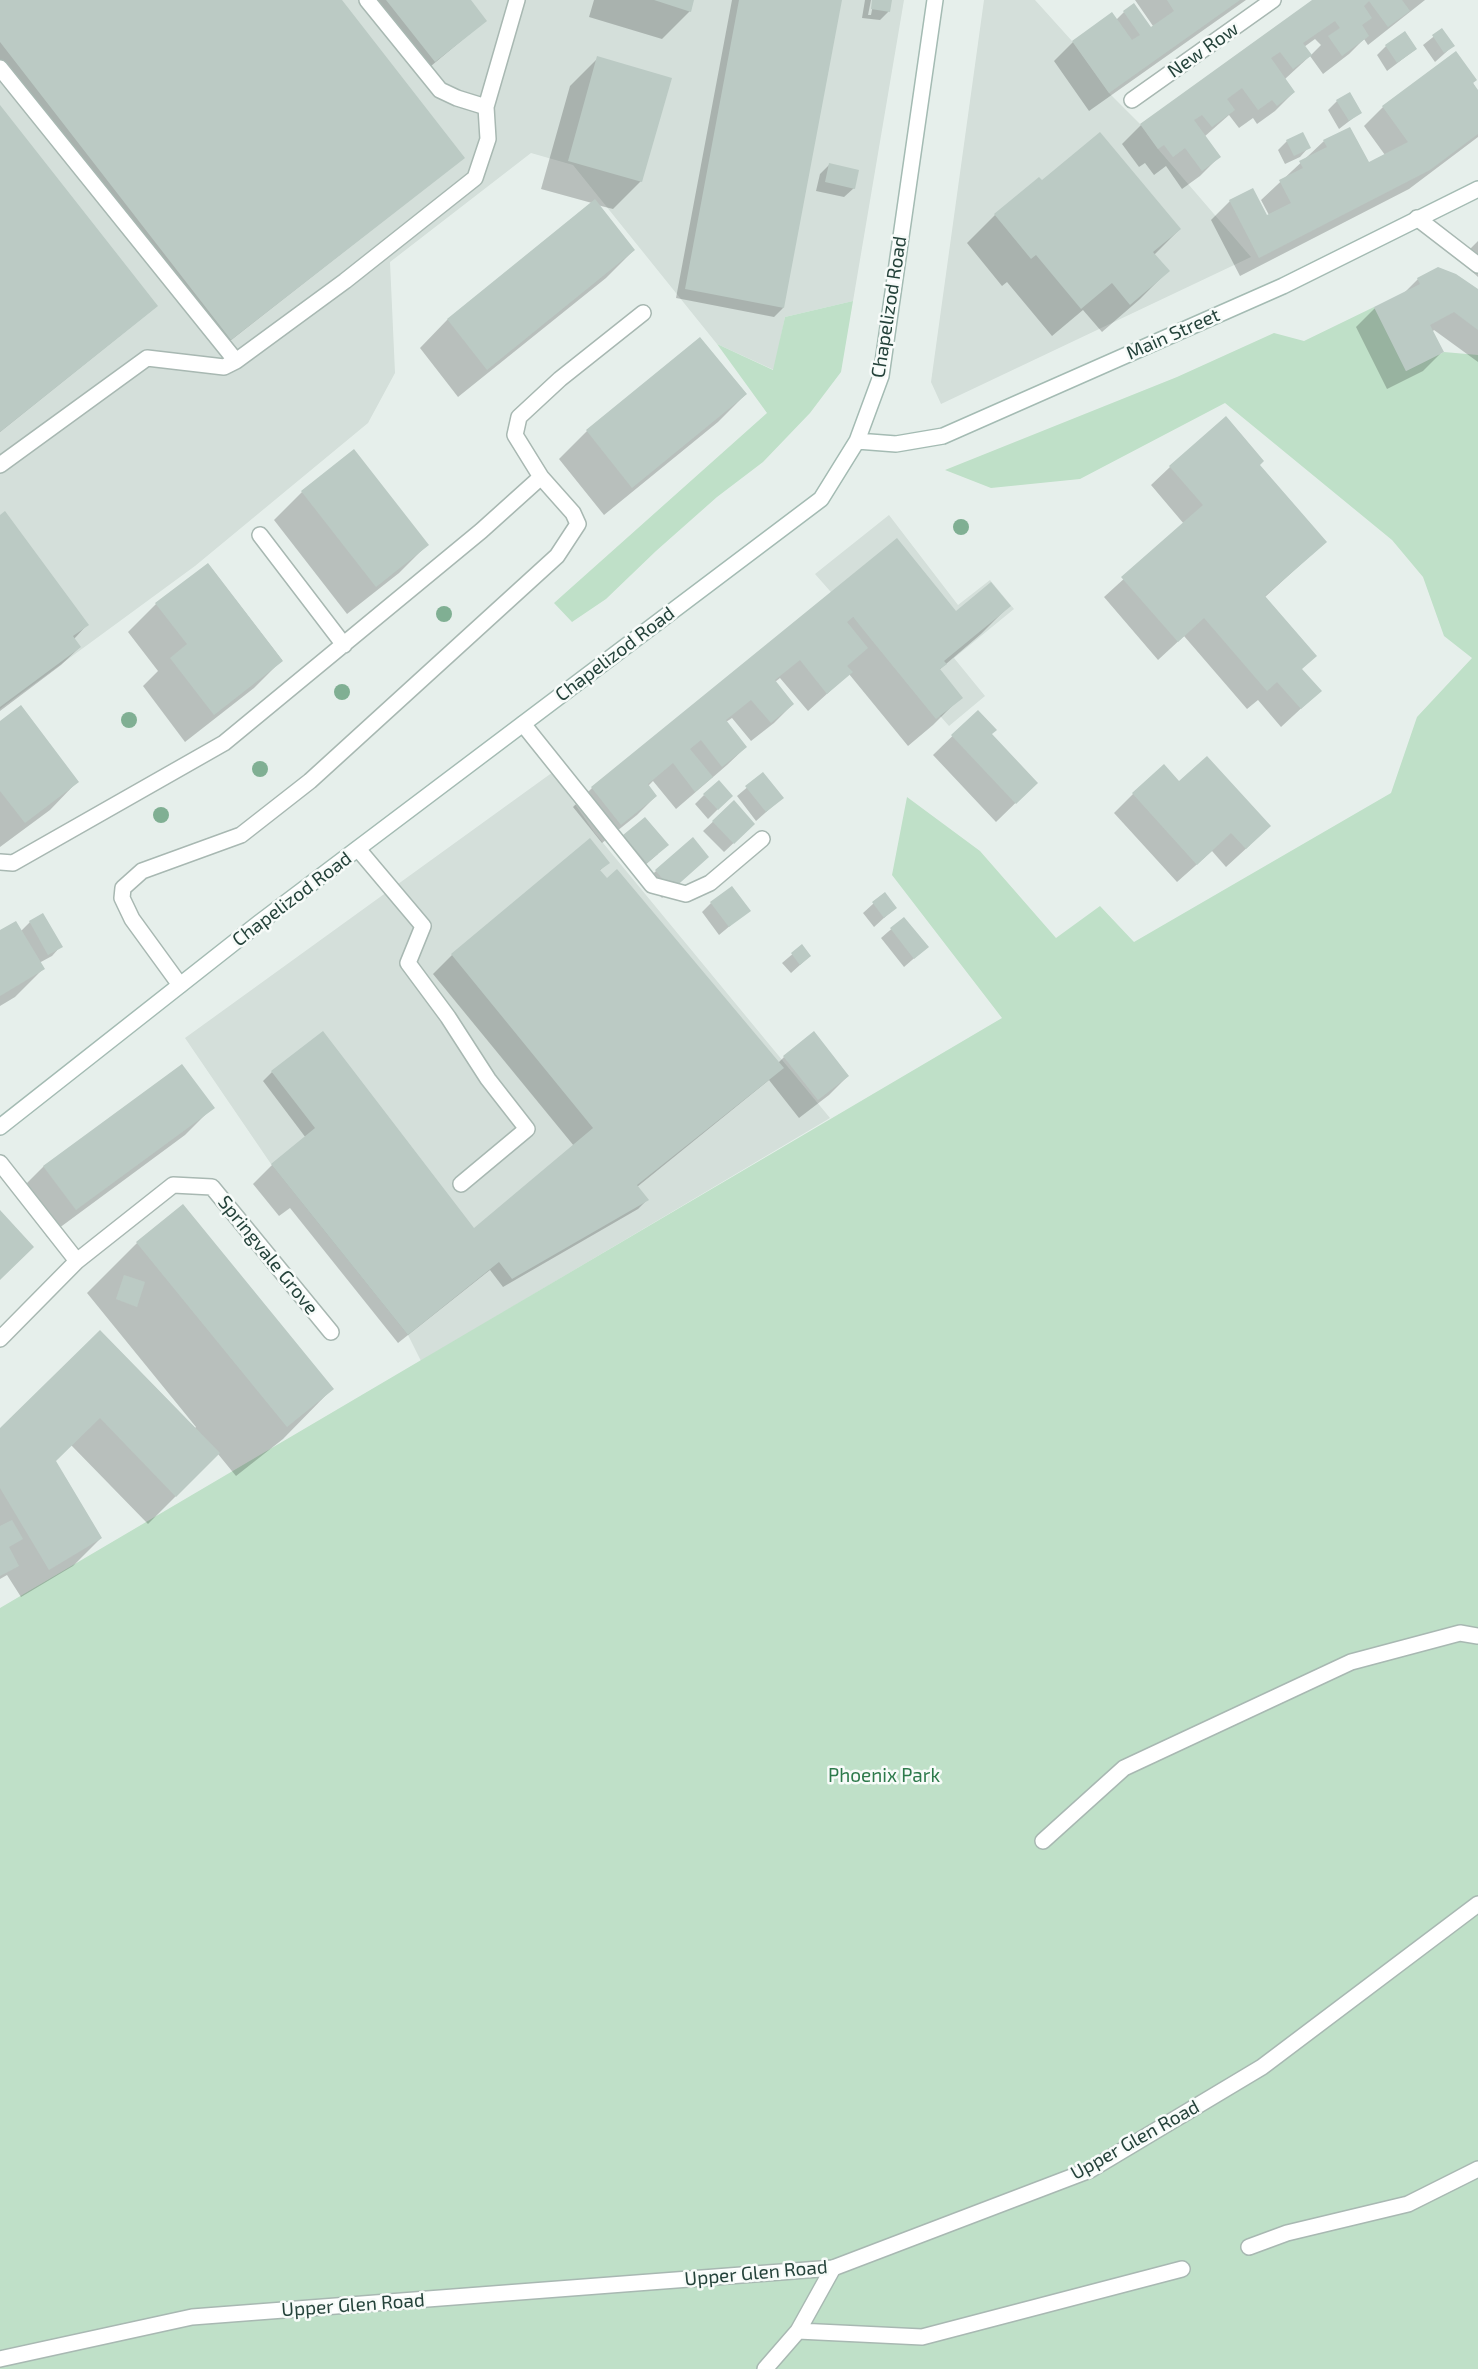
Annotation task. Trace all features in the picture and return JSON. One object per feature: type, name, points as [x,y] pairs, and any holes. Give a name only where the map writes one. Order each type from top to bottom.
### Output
[{"type":"street","points":[[367,0],[440,90],[456,98],[486,107]]},
{"type":"street","points":[[0,466],[147,358],[224,367],[236,361],[345,281],[475,178],[488,139],[486,107],[517,0]]},
{"type":"street","name":"Chapelizod Road","points":[[0,1127],[180,984],[821,498],[858,441],[881,376],[935,0]]},
{"type":"street","name":"New Row","points":[[1132,100],[1273,0]]},
{"type":"street","points":[[0,68],[236,361]]},
{"type":"street","name":"Main Street","points":[[858,441],[896,444],[943,436],[1283,286],[1478,189]]},
{"type":"street","points":[[1417,218],[1478,265]]},
{"type":"street","points":[[180,984],[132,919],[122,898],[123,888],[142,871],[241,835],[310,781],[557,556],[578,524],[573,513],[541,477],[515,434],[519,417],[560,380],[643,313]]},
{"type":"street","points":[[0,862],[12,863],[224,743],[481,531],[541,477]]},
{"type":"street","points":[[260,535],[344,645]]},
{"type":"street","points":[[523,724],[652,885],[686,894],[710,883],[762,839]]},
{"type":"street","points":[[358,849],[423,926],[408,963],[448,1017],[488,1079],[527,1129],[460,1184]]},
{"type":"street","points":[[0,1163],[77,1261]]},
{"type":"street","name":"Springvale Grove","points":[[0,1339],[77,1261],[173,1185],[212,1187],[331,1332]]},
{"type":"street","points":[[1043,1841],[1124,1768],[1352,1662],[1460,1633],[1478,1636]]},
{"type":"street","name":"Upper Glen Road","points":[[0,2358],[192,2317],[833,2268],[1090,2170],[1262,2067],[1478,1904]]},
{"type":"street","points":[[1249,2247],[1287,2233],[1408,2204],[1478,2169]]},
{"type":"street","points":[[765,2369],[798,2332],[833,2268]]},
{"type":"street","points":[[798,2332],[922,2337],[1182,2268]]},
{"type":"shaded area","points":[[0,0],[904,0],[853,301],[785,317],[774,370],[717,344],[573,165],[531,153],[390,262],[395,373],[368,423],[195,566],[0,709]]},
{"type":"shaded area","points":[[984,0],[1035,0],[1072,41],[1109,93],[1140,124],[1158,149],[1251,257],[941,404],[931,382]]},
{"type":"shaded area","points":[[889,515],[958,605],[990,580],[1014,609],[954,658],[985,696],[949,726],[815,574]]},
{"type":"shaded area","points":[[553,772],[594,832],[830,1118],[421,1361],[408,1335],[271,1164],[185,1038]]},
{"type":"green space","points":[[853,301],[841,372],[810,413],[763,462],[717,497],[656,551],[606,599],[572,622],[554,603],[767,413],[717,344],[773,370],[785,317]]},
{"type":"green space","name":"Phoenix Park","points":[[1374,307],[1406,371],[1444,352],[1478,355],[1478,2369],[0,2369],[0,1608],[1002,1018],[892,875],[907,797],[980,851],[1056,938],[1100,906],[1134,942],[1391,793],[1417,717],[1472,658],[1444,636],[1423,577],[1392,540],[1225,403],[1080,479],[991,488],[945,470],[1177,377],[1274,333],[1304,341]]},
{"type":"building","points":[[0,0],[342,0],[465,158],[231,340],[0,42]]},
{"type":"building","points":[[386,0],[471,0],[487,21],[435,62]]},
{"type":"building","points":[[654,0],[694,0],[691,12]]},
{"type":"building","points":[[739,0],[842,0],[784,308],[685,289]]},
{"type":"building","points":[[872,0],[892,0],[890,12],[871,9]]},
{"type":"building","points":[[1167,0],[1240,0],[1109,93],[1072,41],[1112,12],[1132,40],[1140,35],[1123,11],[1134,3],[1151,27],[1174,11]]},
{"type":"building","points":[[1312,0],[1402,0],[1410,11],[1388,27],[1369,1],[1364,6],[1372,18],[1362,25],[1369,36],[1342,56],[1328,36],[1340,28],[1335,21],[1303,43],[1312,55],[1293,69],[1280,52],[1271,58],[1295,92],[1277,106],[1272,100],[1258,110],[1242,88],[1227,99],[1235,110],[1212,127],[1202,115],[1194,120],[1221,157],[1202,171],[1185,148],[1173,157],[1164,145],[1158,149],[1140,124]]},
{"type":"building","points":[[1442,28],[1455,46],[1444,53],[1432,35]]},
{"type":"building","points":[[1405,31],[1417,49],[1397,63],[1385,45]]},
{"type":"building","points":[[1456,51],[1477,80],[1473,83],[1478,90],[1478,134],[1430,170],[1259,258],[1229,200],[1253,188],[1267,215],[1291,203],[1279,180],[1303,168],[1299,161],[1327,147],[1323,140],[1350,127],[1369,162],[1408,142],[1382,106]]},
{"type":"building","points":[[597,56],[672,78],[642,182],[568,161]]},
{"type":"building","points":[[1350,92],[1362,113],[1349,121],[1336,100]]},
{"type":"building","points":[[0,105],[158,306],[0,432]]},
{"type":"building","points":[[1100,132],[1181,229],[1153,252],[1170,271],[1130,305],[1112,283],[1081,309],[1036,255],[1031,259],[994,214],[1039,177],[1042,180]]},
{"type":"building","points":[[1303,132],[1311,148],[1294,156],[1286,140]]},
{"type":"building","points":[[829,163],[859,170],[855,189],[825,182]]},
{"type":"building","points":[[595,199],[635,250],[487,370],[447,319]]},
{"type":"building","points":[[1438,267],[1456,274],[1478,289],[1478,330],[1454,312],[1430,325],[1444,352],[1406,371],[1374,307],[1420,284],[1417,278]]},
{"type":"building","points":[[700,337],[747,394],[632,488],[586,430]]},
{"type":"building","points":[[1226,416],[1264,461],[1260,465],[1327,542],[1265,596],[1317,656],[1302,669],[1322,691],[1301,709],[1277,682],[1267,691],[1204,618],[1178,642],[1121,577],[1203,505],[1169,466]]},
{"type":"building","points":[[354,449],[429,545],[376,587],[301,491]]},
{"type":"building","points":[[5,511],[89,625],[73,636],[81,647],[0,707],[0,515]]},
{"type":"building","points":[[897,538],[956,611],[991,582],[1011,606],[944,661],[947,664],[940,669],[963,698],[936,719],[853,617],[847,622],[868,648],[847,666],[853,672],[827,694],[800,660],[775,680],[794,704],[771,723],[751,700],[726,720],[747,747],[722,767],[701,740],[690,749],[713,777],[695,792],[673,763],[648,784],[657,796],[621,825],[591,787]]},
{"type":"building","points":[[208,563],[283,661],[214,715],[170,658],[187,644],[155,603]]},
{"type":"building","points":[[21,705],[79,782],[25,823],[0,791],[0,721]]},
{"type":"building","points":[[978,710],[997,730],[992,734],[1038,783],[1016,804],[951,735]]},
{"type":"building","points":[[1207,756],[1271,826],[1246,849],[1231,833],[1197,865],[1132,793],[1164,764],[1179,781]]},
{"type":"building","points":[[763,772],[784,798],[766,812],[745,786]]},
{"type":"building","points":[[719,780],[733,796],[718,810],[703,794]]},
{"type":"building","points":[[734,800],[755,824],[734,844],[712,821]]},
{"type":"building","points":[[645,817],[669,845],[647,863],[623,835]]},
{"type":"building","points":[[693,837],[709,857],[672,890],[655,870]]},
{"type":"building","points":[[590,838],[610,863],[600,870],[607,878],[617,869],[784,1068],[637,1185],[649,1200],[512,1279],[499,1262],[408,1335],[271,1164],[315,1128],[271,1071],[323,1031],[474,1228],[593,1128],[451,954]]},
{"type":"building","points":[[732,886],[751,911],[729,927],[710,902]]},
{"type":"building","points":[[885,892],[897,908],[884,918],[872,902]]},
{"type":"building","points":[[43,913],[63,947],[48,955],[29,921]]},
{"type":"building","points":[[904,917],[929,947],[914,959],[890,928]]},
{"type":"building","points":[[16,921],[45,969],[0,996],[0,930]]},
{"type":"building","points":[[802,944],[811,956],[800,965],[791,953]]},
{"type":"building","points":[[814,1031],[849,1076],[818,1100],[783,1056]]},
{"type":"building","points":[[182,1064],[215,1108],[76,1210],[43,1166]]},
{"type":"building","points":[[183,1204],[334,1389],[287,1427],[136,1242]]},
{"type":"building","points":[[0,1210],[34,1247],[0,1280]]},
{"type":"building","points":[[124,1275],[145,1282],[137,1307],[116,1299]]},
{"type":"building","points":[[100,1330],[220,1453],[176,1497],[100,1418],[56,1461],[102,1538],[49,1570],[0,1488],[0,1428]]},
{"type":"building","points":[[12,1520],[23,1539],[9,1547],[19,1566],[0,1576],[0,1526]]}]
